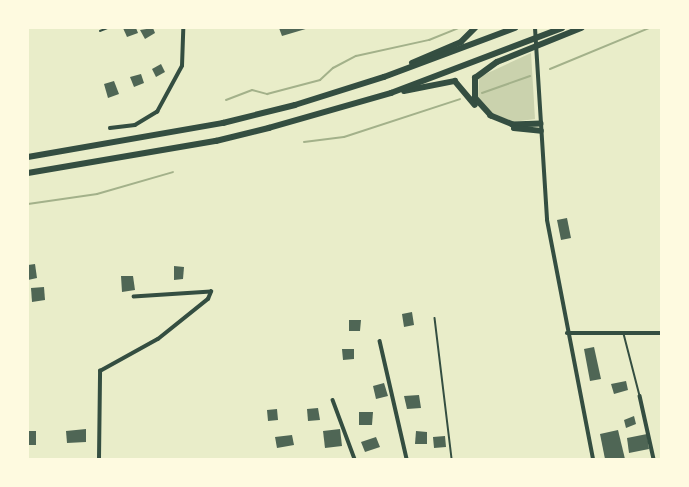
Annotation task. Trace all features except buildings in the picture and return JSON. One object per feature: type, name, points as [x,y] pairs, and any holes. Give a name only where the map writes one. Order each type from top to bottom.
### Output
[{"type":"highway","points":[[384,77],[461,42],[475,28]]},
{"type":"highway","points":[[28,157],[223,123],[384,77],[515,28]]},
{"type":"highway","points":[[391,93],[562,28]]},
{"type":"highway","points":[[541,124],[514,125],[487,114],[475,98],[475,78],[497,62],[581,28]]},
{"type":"highway","points":[[28,173],[216,141],[391,93],[455,81],[485,116],[508,127],[541,131]]},
{"type":"street","points":[[110,128],[135,124],[157,112],[182,66],[183,28]]},
{"type":"street","points":[[535,28],[547,220],[567,333],[593,459]]},
{"type":"street","points":[[99,459],[100,371],[158,339],[208,299],[211,292],[134,297]]},
{"type":"street","points":[[567,333],[661,333]]},
{"type":"street","points":[[380,341],[407,459]]},
{"type":"street","points":[[640,396],[654,459]]},
{"type":"street","points":[[333,400],[355,459]]},
{"type":"lane","points":[[100,31],[108,28]]},
{"type":"lane","points":[[435,318],[452,459]]},
{"type":"lane","points":[[624,333],[640,396]]},
{"type":"green space","points":[[531,53],[535,119],[513,122],[488,111],[478,98],[479,77]]},
{"type":"waterway","points":[[226,100],[252,90],[267,94],[320,80],[333,68],[356,56],[429,40],[458,28]]},
{"type":"waterway","points":[[550,69],[649,28]]},
{"type":"waterway","points":[[482,93],[530,76]]},
{"type":"waterway","points":[[304,142],[344,137],[460,99]]},
{"type":"waterway","points":[[28,204],[97,194],[173,172]]}]
